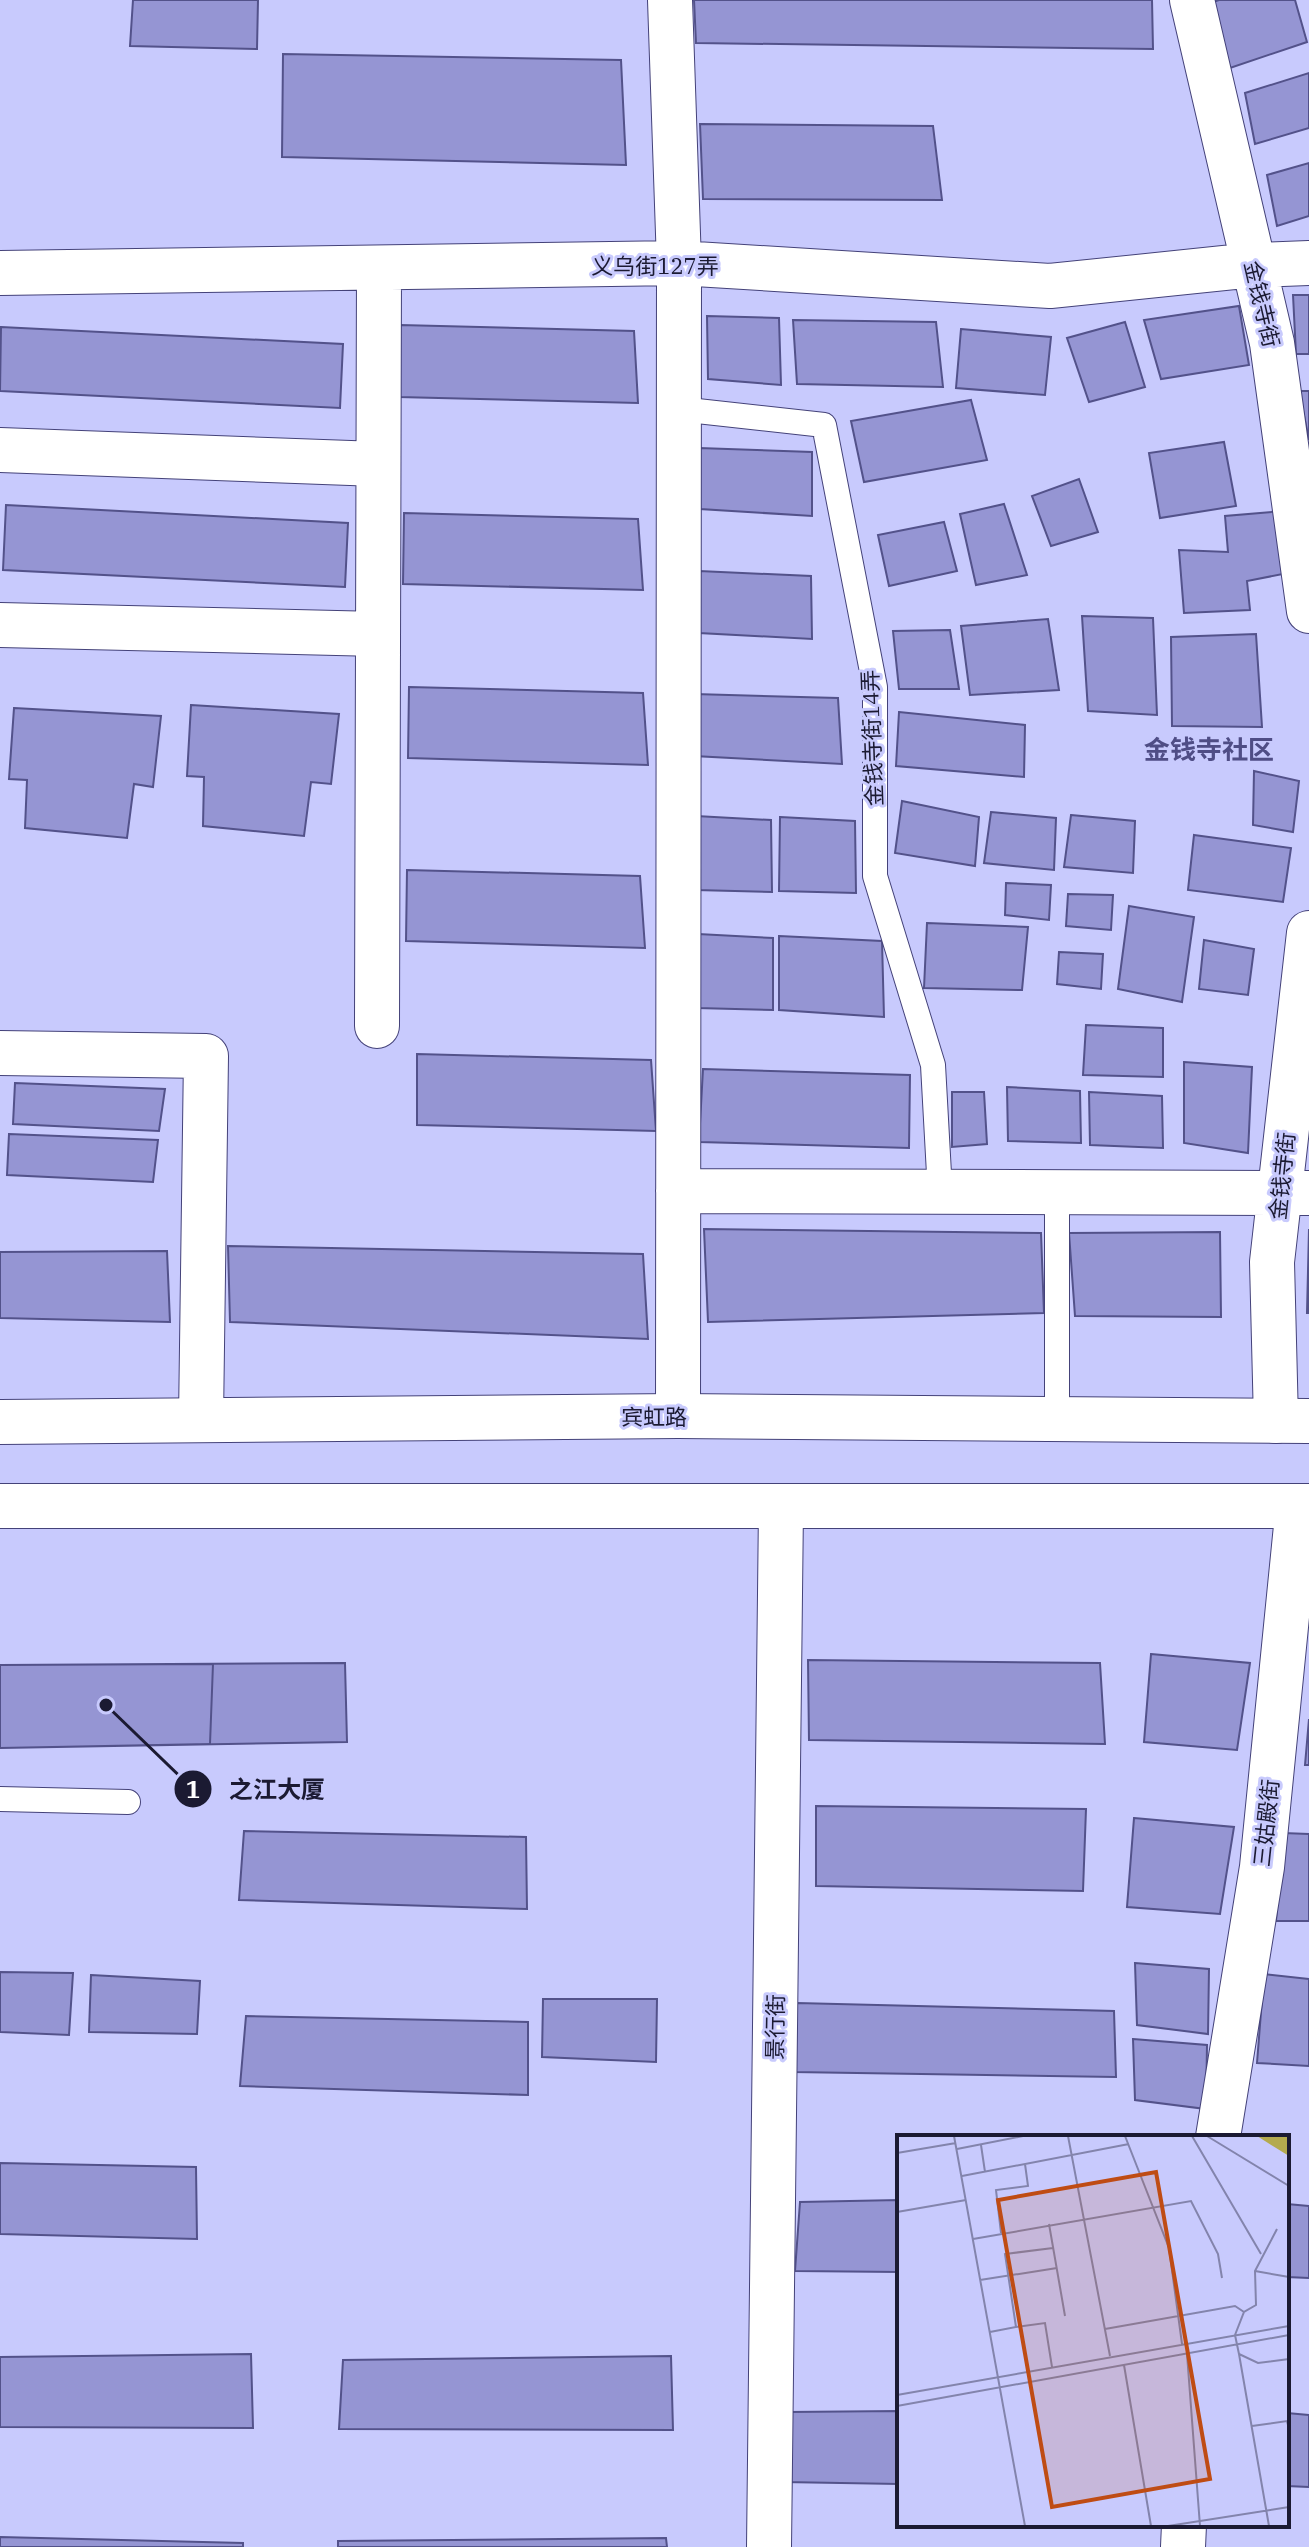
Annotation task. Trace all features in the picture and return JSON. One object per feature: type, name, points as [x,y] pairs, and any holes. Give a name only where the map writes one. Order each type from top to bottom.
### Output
[{"type":"street","points":[[670,0],[679,263],[678,1416]]},
{"type":"street","name":"金钱寺街","points":[[1192,0],[1272,343],[1309,611]]},
{"type":"street","name":"义乌街127弄","points":[[0,273],[679,263],[1050,286],[1253,265],[1309,263]]},
{"type":"street","points":[[377,1026],[379,269]]},
{"type":"street","points":[[0,450],[378,464]]},
{"type":"street","points":[[0,625],[378,634]]},
{"type":"street","name":"金钱寺街","points":[[1292,1421],[1272,1262],[1294,1193],[1309,935]]},
{"type":"street","points":[[0,1053],[206,1056],[201,1419]]},
{"type":"street","points":[[678,1191],[1294,1193]]},
{"type":"street","name":"宾虹路","points":[[0,1422],[678,1416],[1292,1421]]},
{"type":"street","points":[[0,1506],[1304,1506]]},
{"type":"street","name":"三姑殿街","points":[[1218,2135],[1262,1867],[1304,1506]]},
{"type":"street","name":"景行街","points":[[769,2547],[781,1507]]},
{"type":"street","points":[[1183,2547],[1184,2527]]},
{"type":"lane","name":"金钱寺街14弄","points":[[679,409],[824,425],[875,687],[875,876],[933,1065],[940,1192]]},
{"type":"lane","points":[[1057,1192],[1057,1419]]},
{"type":"lane","points":[[0,1799],[128,1802]]},
{"type":"building","points":[[133,0],[258,0],[257,49],[130,46]]},
{"type":"building","points":[[694,0],[1152,0],[1153,49],[696,43]]},
{"type":"building","points":[[1219,0],[1295,0],[1307,42],[1230,68],[1210,3]]},
{"type":"building","points":[[283,54],[621,60],[626,165],[282,157]]},
{"type":"building","points":[[1309,73],[1309,128],[1255,144],[1245,93]]},
{"type":"building","points":[[700,124],[933,126],[942,200],[703,199]]},
{"type":"building","points":[[1309,163],[1309,216],[1277,226],[1267,175]]},
{"type":"building","points":[[1293,295],[1309,295],[1309,354],[1296,354]]},
{"type":"building","points":[[1239,306],[1249,365],[1161,379],[1144,320]]},
{"type":"building","points":[[707,316],[779,318],[781,385],[708,379]]},
{"type":"building","points":[[793,320],[936,322],[943,387],[797,384]]},
{"type":"building","points":[[1125,322],[1145,387],[1089,402],[1067,338]]},
{"type":"building","points":[[400,325],[634,331],[638,403],[399,397]]},
{"type":"building","points":[[1,327],[343,344],[340,408],[0,391]]},
{"type":"building","points":[[961,329],[1051,337],[1045,395],[956,388]]},
{"type":"building","points":[[1299,391],[1309,391],[1309,440]]},
{"type":"building","points":[[971,400],[987,460],[864,482],[851,421]]},
{"type":"building","points":[[1224,442],[1236,506],[1160,518],[1149,453]]},
{"type":"building","points":[[699,448],[812,452],[812,516],[700,509]]},
{"type":"building","points":[[1079,479],[1098,532],[1051,546],[1032,496]]},
{"type":"building","points":[[1004,504],[1027,575],[976,585],[960,514]]},
{"type":"building","points":[[6,505],[348,523],[345,587],[3,570]]},
{"type":"building","points":[[1283,511],[1293,572],[1247,581],[1250,610],[1184,613],[1179,550],[1228,552],[1225,516]]},
{"type":"building","points":[[404,513],[638,519],[643,590],[403,584]]},
{"type":"building","points":[[944,522],[957,571],[889,586],[878,535]]},
{"type":"building","points":[[699,571],[811,576],[812,639],[699,633]]},
{"type":"building","points":[[1082,616],[1153,618],[1157,715],[1088,711]]},
{"type":"building","points":[[1048,619],[1059,690],[970,695],[961,626]]},
{"type":"building","points":[[950,630],[959,689],[899,689],[893,631]]},
{"type":"building","points":[[1256,634],[1262,727],[1172,726],[1171,637]]},
{"type":"building","points":[[409,687],[643,693],[648,765],[408,758]]},
{"type":"building","points":[[694,694],[838,698],[842,764],[694,756]]},
{"type":"building","points":[[191,705],[339,714],[331,784],[311,782],[304,836],[203,826],[204,777],[187,776]]},
{"type":"building","points":[[14,708],[161,716],[153,787],[134,784],[127,838],[25,828],[27,780],[9,779]]},
{"type":"building","points":[[899,712],[1025,725],[1024,777],[896,766]]},
{"type":"building","points":[[1254,771],[1299,781],[1293,832],[1253,825]]},
{"type":"building","points":[[902,801],[979,817],[975,866],[895,853]]},
{"type":"building","points":[[991,812],[1056,818],[1054,870],[984,863]]},
{"type":"building","points":[[1071,815],[1135,821],[1133,873],[1064,867]]},
{"type":"building","points":[[696,816],[771,820],[772,892],[696,890]]},
{"type":"building","points":[[780,817],[855,821],[856,893],[779,891]]},
{"type":"building","points":[[1194,835],[1291,848],[1283,902],[1188,890]]},
{"type":"building","points":[[407,870],[640,876],[645,948],[406,941]]},
{"type":"building","points":[[1006,883],[1051,885],[1049,920],[1005,915]]},
{"type":"building","points":[[1068,894],[1113,895],[1111,930],[1066,926]]},
{"type":"building","points":[[1129,906],[1194,917],[1182,1002],[1118,989]]},
{"type":"building","points":[[927,923],[1028,927],[1022,990],[924,988]]},
{"type":"building","points":[[698,934],[773,938],[773,1010],[697,1008]]},
{"type":"building","points":[[779,936],[882,941],[884,1017],[779,1010]]},
{"type":"building","points":[[1204,940],[1254,949],[1248,995],[1199,989]]},
{"type":"building","points":[[1059,952],[1103,954],[1101,989],[1057,984]]},
{"type":"building","points":[[1086,1025],[1163,1028],[1163,1077],[1083,1075]]},
{"type":"building","points":[[417,1054],[651,1060],[656,1131],[417,1125]]},
{"type":"building","points":[[1184,1062],[1252,1067],[1248,1153],[1184,1143]]},
{"type":"building","points":[[703,1069],[910,1075],[909,1148],[699,1142]]},
{"type":"building","points":[[15,1083],[165,1089],[159,1131],[13,1124]]},
{"type":"building","points":[[1007,1087],[1080,1091],[1081,1143],[1008,1141]]},
{"type":"building","points":[[952,1092],[984,1092],[987,1144],[952,1147]]},
{"type":"building","points":[[1089,1092],[1162,1096],[1163,1148],[1090,1145]]},
{"type":"building","points":[[9,1134],[158,1140],[153,1182],[7,1175]]},
{"type":"building","points":[[704,1229],[1041,1233],[1044,1313],[708,1322]]},
{"type":"building","points":[[1309,1229],[1309,1313],[1307,1313]]},
{"type":"building","points":[[1220,1232],[1221,1317],[1075,1316],[1069,1233]]},
{"type":"building","points":[[228,1246],[643,1254],[648,1339],[230,1322]]},
{"type":"building","points":[[167,1251],[170,1322],[0,1318],[0,1252]]},
{"type":"building","points":[[1151,1654],[1250,1663],[1237,1750],[1144,1742]]},
{"type":"building","points":[[808,1660],[1100,1663],[1105,1744],[809,1740]]},
{"type":"building","points":[[345,1663],[347,1742],[0,1748],[0,1665]]},
{"type":"building","points":[[213,1664],[210,1744],[0,1748],[0,1665]]},
{"type":"building","points":[[1309,1719],[1309,1765],[1305,1765]]},
{"type":"building","points":[[816,1806],[1086,1809],[1083,1891],[816,1886]]},
{"type":"building","points":[[1134,1818],[1234,1827],[1220,1914],[1127,1907]]},
{"type":"building","points":[[244,1831],[526,1837],[527,1909],[239,1900]]},
{"type":"building","points":[[1283,1833],[1309,1834],[1309,1921],[1276,1921]]},
{"type":"building","points":[[1135,1963],[1209,1969],[1208,2034],[1137,2025]]},
{"type":"building","points":[[0,1972],[73,1973],[69,2035],[0,2032]]},
{"type":"building","points":[[1264,1974],[1309,1979],[1309,2066],[1257,2063]]},
{"type":"building","points":[[91,1975],[200,1981],[197,2034],[89,2032]]},
{"type":"building","points":[[543,1999],[657,1999],[656,2062],[542,2057]]},
{"type":"building","points":[[797,2003],[1114,2011],[1116,2077],[793,2072]]},
{"type":"building","points":[[246,2016],[528,2022],[528,2095],[240,2086]]},
{"type":"building","points":[[1133,2039],[1207,2045],[1206,2109],[1135,2100]]},
{"type":"building","points":[[0,2163],[196,2167],[197,2239],[0,2234]]},
{"type":"building","points":[[897,2200],[897,2272],[795,2271],[800,2202]]},
{"type":"building","points":[[1289,2204],[1309,2206],[1309,2278],[1289,2277]]},
{"type":"building","points":[[251,2354],[253,2428],[0,2427],[0,2357]]},
{"type":"building","points":[[671,2356],[673,2430],[339,2429],[343,2360]]},
{"type":"building","points":[[897,2411],[897,2484],[783,2482],[788,2412]]},
{"type":"building","points":[[1289,2413],[1309,2415],[1309,2487],[1289,2486]]},
{"type":"building","points":[[0,2537],[243,2543],[243,2547],[0,2547]]},
{"type":"building","points":[[666,2538],[667,2547],[338,2547],[338,2541]]},
{"type":"place","name":"之江大厦","points":[[106,1705]]},
{"type":"district","name":"金钱寺社区","points":[[1209,750]]}]
